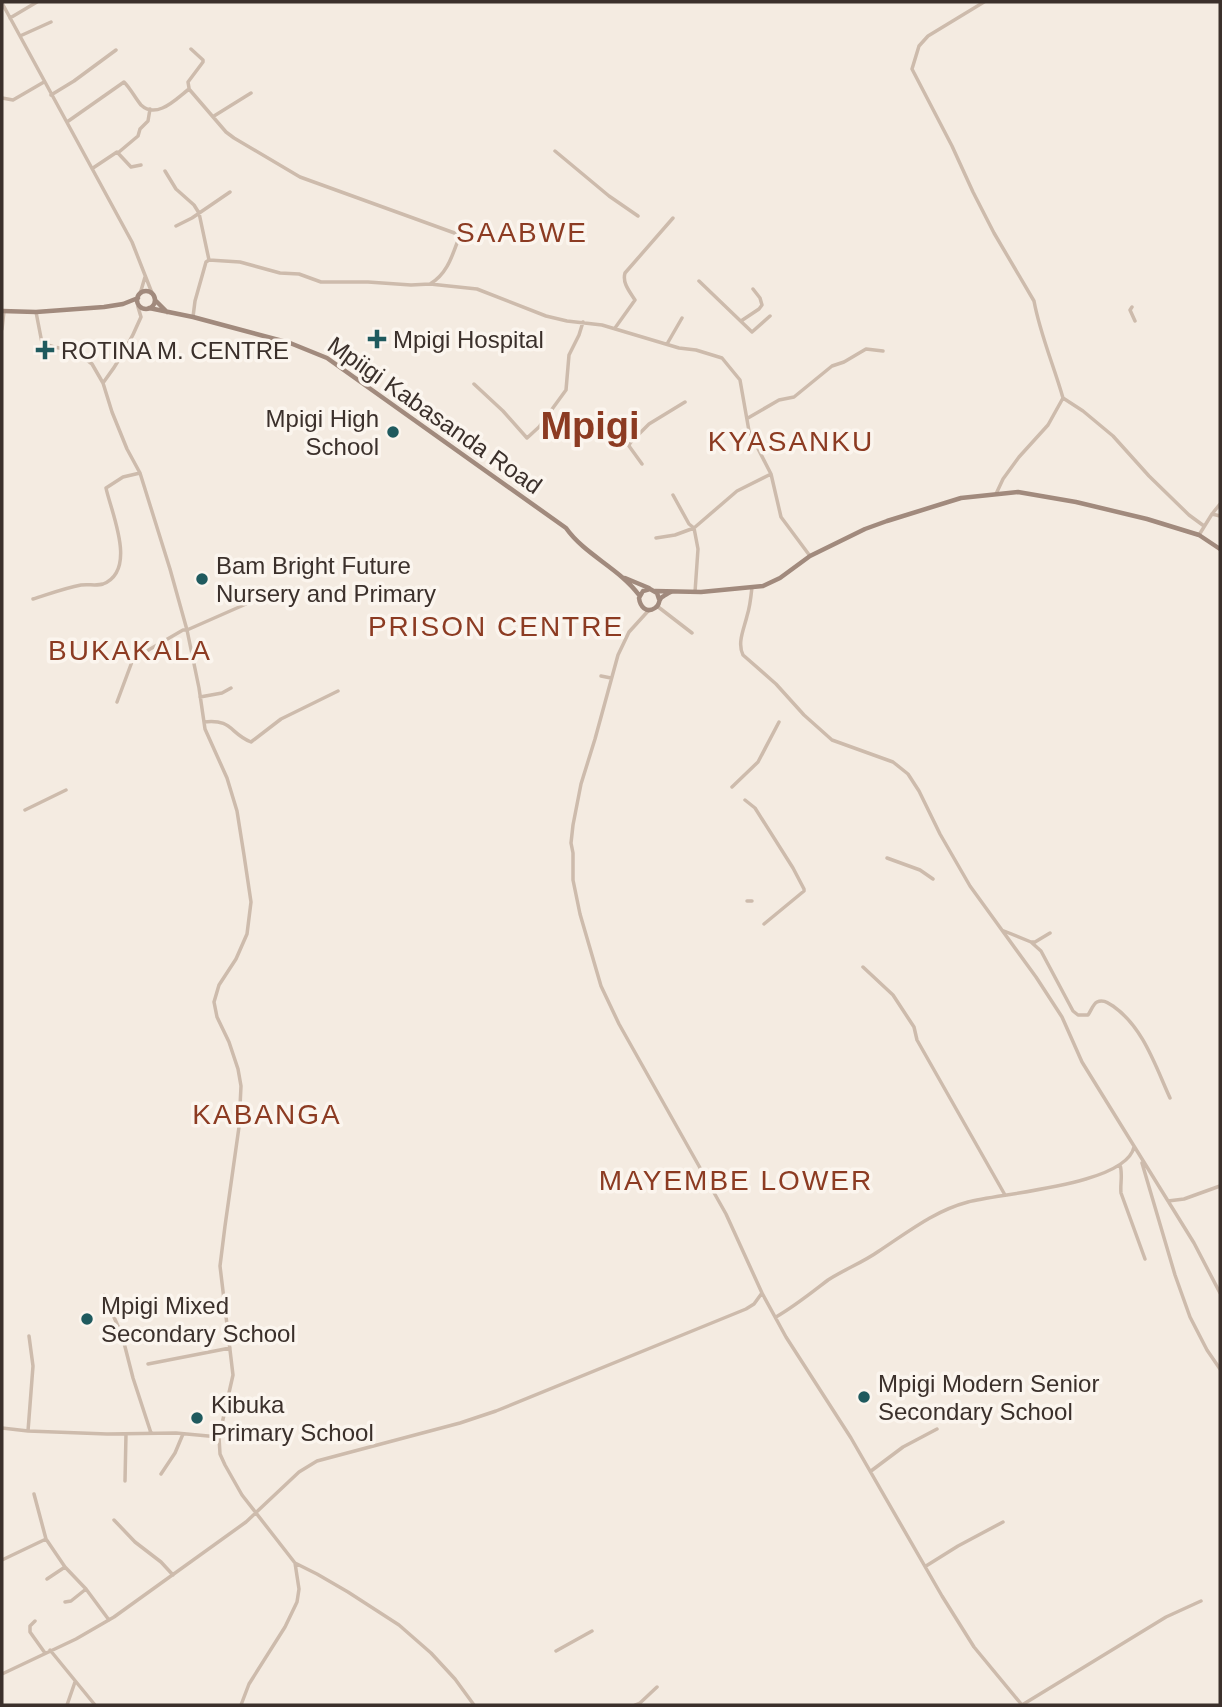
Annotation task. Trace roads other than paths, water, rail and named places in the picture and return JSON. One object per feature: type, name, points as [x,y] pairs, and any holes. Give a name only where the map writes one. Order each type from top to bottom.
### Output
[{"type":"main road","points":[[123,304],[147,291],[152,293],[168,313]]},
{"type":"main road","points":[[139,296],[139,307]]},
{"type":"main road","points":[[3,311],[36,312],[123,304],[149,308],[155,300]]},
{"type":"main road","name":"Mpiigi Kabasanda Road","points":[[149,308],[290,343],[327,358],[566,528],[574,540],[621,576],[639,595]]},
{"type":"main road","name":"Mpiigi Kabasanda Road","points":[[621,576],[653,590],[672,592],[763,586],[780,578],[810,556],[865,529],[961,498],[1018,492],[1128,514],[1199,536],[1220,549]]},
{"type":"main road","points":[[653,590],[659,599],[657,606],[649,610],[641,606],[639,595],[643,591],[653,590]]},
{"type":"main road","name":"Mpiigi Kabasanda Road","points":[[659,599],[672,592]]},
{"type":"street","points":[[10,18],[37,2]]},
{"type":"street","points":[[984,2],[928,36],[919,46],[912,69],[960,161],[988,223],[1034,301],[1063,398],[1113,436],[1149,476],[1204,526]]},
{"type":"street","points":[[2,3],[132,242],[152,293]]},
{"type":"street","points":[[20,36],[51,22]]},
{"type":"street","points":[[191,49],[203,62],[188,82],[189,89],[226,132],[240,143],[300,177],[460,235],[444,271],[430,284]]},
{"type":"street","points":[[51,94],[80,77],[116,50]]},
{"type":"street","points":[[2,98],[13,100],[44,82]]},
{"type":"street","points":[[67,122],[124,82],[142,105],[156,110],[172,103],[189,89]]},
{"type":"street","points":[[214,117],[251,93]]},
{"type":"street","points":[[93,168],[138,136],[148,121],[150,109]]},
{"type":"street","points":[[555,151],[638,216]]},
{"type":"street","points":[[119,152],[129,166],[141,165]]},
{"type":"street","points":[[165,171],[176,189],[199,213],[209,260]]},
{"type":"street","points":[[176,226],[230,192]]},
{"type":"street","points":[[615,328],[635,300],[625,283],[625,273],[673,218]]},
{"type":"street","points":[[209,260],[240,261],[280,273],[299,274],[321,282],[430,284],[477,289],[546,316],[597,323],[722,358],[740,380],[751,436],[771,474],[782,519],[810,556]]},
{"type":"street","points":[[193,317],[205,265],[209,260]]},
{"type":"street","points":[[139,296],[145,277]]},
{"type":"street","points":[[699,281],[752,332],[770,316]]},
{"type":"street","points":[[741,321],[762,305],[753,289]]},
{"type":"street","points":[[103,383],[133,338],[141,317],[139,307]]},
{"type":"street","points":[[1132,307],[1130,310],[1135,321]]},
{"type":"street","points":[[2,329],[3,311]]},
{"type":"street","points":[[36,312],[42,343],[75,351],[92,364],[103,383],[127,449],[140,473],[187,630],[205,729],[227,778],[237,811],[251,902],[247,934],[236,959],[219,985],[214,1002],[217,1017],[234,1055],[241,1086],[239,1127],[220,1266],[233,1375],[219,1437],[220,1454],[242,1495],[295,1563],[299,1590],[298,1602],[249,1684],[241,1705]]},
{"type":"street","points":[[667,344],[682,318]]},
{"type":"street","points":[[474,384],[527,438],[539,427],[566,390],[569,355],[583,322]]},
{"type":"street","points":[[747,418],[779,400],[794,397],[832,366],[866,349],[883,351]]},
{"type":"street","points":[[996,494],[1019,457],[1048,425],[1063,398]]},
{"type":"street","points":[[642,464],[629,446],[630,443],[649,424],[685,402]]},
{"type":"street","points":[[33,599],[81,585],[102,584],[114,576],[119,568],[121,552],[106,488],[123,477],[140,473]]},
{"type":"street","points":[[656,538],[694,528],[737,491],[771,474]]},
{"type":"street","points":[[673,495],[694,528],[698,549],[695,592]]},
{"type":"street","points":[[1199,536],[1220,504]]},
{"type":"street","points":[[1212,514],[1220,516]]},
{"type":"street","points":[[752,587],[748,615],[738,649],[832,740],[893,762],[908,774],[970,887],[1062,1017],[1082,1062],[1194,1243],[1220,1293]]},
{"type":"street","points":[[117,702],[133,659],[183,630],[246,604]]},
{"type":"street","points":[[641,606],[642,618]]},
{"type":"street","points":[[657,606],[692,632]]},
{"type":"street","points":[[649,610],[629,632],[618,655],[581,784],[571,843],[573,880],[580,914],[607,999],[726,1214],[762,1293],[786,1337],[827,1399],[974,1647],[1022,1705],[1167,1617],[1201,1601]]},
{"type":"street","points":[[601,676],[611,678]]},
{"type":"street","points":[[200,696],[222,693],[231,688]]},
{"type":"street","points":[[204,722],[218,721],[226,724],[251,742],[281,719],[338,691]]},
{"type":"street","points":[[732,787],[758,762],[779,722]]},
{"type":"street","points":[[25,810],[66,790]]},
{"type":"street","points":[[745,800],[755,808],[804,889],[764,924]]},
{"type":"street","points":[[887,858],[920,870],[933,879]]},
{"type":"street","points":[[1002,930],[1031,942],[1041,951],[1073,1011],[1078,1015],[1087,1015],[1097,1002],[1102,1001],[1122,1012],[1142,1038],[1170,1098]]},
{"type":"street","points":[[1031,942],[1050,933]]},
{"type":"street","points":[[863,967],[893,995],[914,1027],[917,1040],[1005,1195]]},
{"type":"street","points":[[776,1317],[846,1269],[862,1263],[929,1218],[968,1202],[1086,1180],[1120,1166],[1127,1161],[1134,1147]]},
{"type":"street","points":[[1141,1159],[1190,1317],[1220,1369]]},
{"type":"street","points":[[1120,1166],[1121,1193],[1145,1259]]},
{"type":"street","points":[[1168,1201],[1184,1199],[1220,1186]]},
{"type":"street","points":[[2,1674],[109,1620],[246,1522],[299,1472],[317,1461],[460,1423],[496,1410],[746,1309],[754,1304],[762,1293]]},
{"type":"street","points":[[104,1295],[122,1335],[152,1433]]},
{"type":"street","points":[[28,1431],[33,1366],[29,1336]]},
{"type":"street","points":[[148,1364],[230,1348]]},
{"type":"street","points":[[2,1428],[219,1437]]},
{"type":"street","points":[[870,1471],[903,1447],[937,1429]]},
{"type":"street","points":[[125,1481],[126,1434]]},
{"type":"street","points":[[161,1474],[175,1453],[183,1434]]},
{"type":"street","points":[[34,1494],[46,1539],[65,1567],[86,1589],[109,1620]]},
{"type":"street","points":[[114,1520],[173,1575]]},
{"type":"street","points":[[925,1567],[1003,1522]]},
{"type":"street","points":[[2,1560],[46,1539]]},
{"type":"street","points":[[295,1563],[303,1564],[399,1625],[431,1653],[474,1705]]},
{"type":"street","points":[[47,1579],[65,1567]]},
{"type":"street","points":[[65,1602],[71,1601],[86,1589]]},
{"type":"street","points":[[35,1621],[30,1626],[30,1632],[95,1705]]},
{"type":"street","points":[[556,1651],[592,1631]]},
{"type":"street","points":[[67,1705],[75,1682]]},
{"type":"street","points":[[635,1705],[657,1687]]},
{"type":"place","name":"Mpigi Hospital","points":[[377,339]]},
{"type":"place","name":"ROTINA M. CENTRE","points":[[45,350]]},
{"type":"place","name":"Mpigi High School","points":[[393,432]]},
{"type":"place","name":"Bam Bright Future Nursery and Primary","points":[[202,579]]},
{"type":"place","name":"Mpigi Mixed Secondary School","points":[[87,1319]]},
{"type":"place","name":"Mpigi Modern Senior Secondary School","points":[[864,1397]]},
{"type":"place","name":"Kibuka Primary School","points":[[197,1418]]},
{"type":"district","name":"SAABWE","points":[[522,232]]},
{"type":"district","name":"Mpigi","points":[[590,426]]},
{"type":"district","name":"KYASANKU","points":[[791,441]]},
{"type":"district","name":"PRISON CENTRE","points":[[496,626]]},
{"type":"district","name":"BUKAKALA","points":[[130,650]]},
{"type":"district","name":"KABANGA","points":[[267,1114]]},
{"type":"district","name":"MAYEMBE LOWER","points":[[736,1180]]}]
